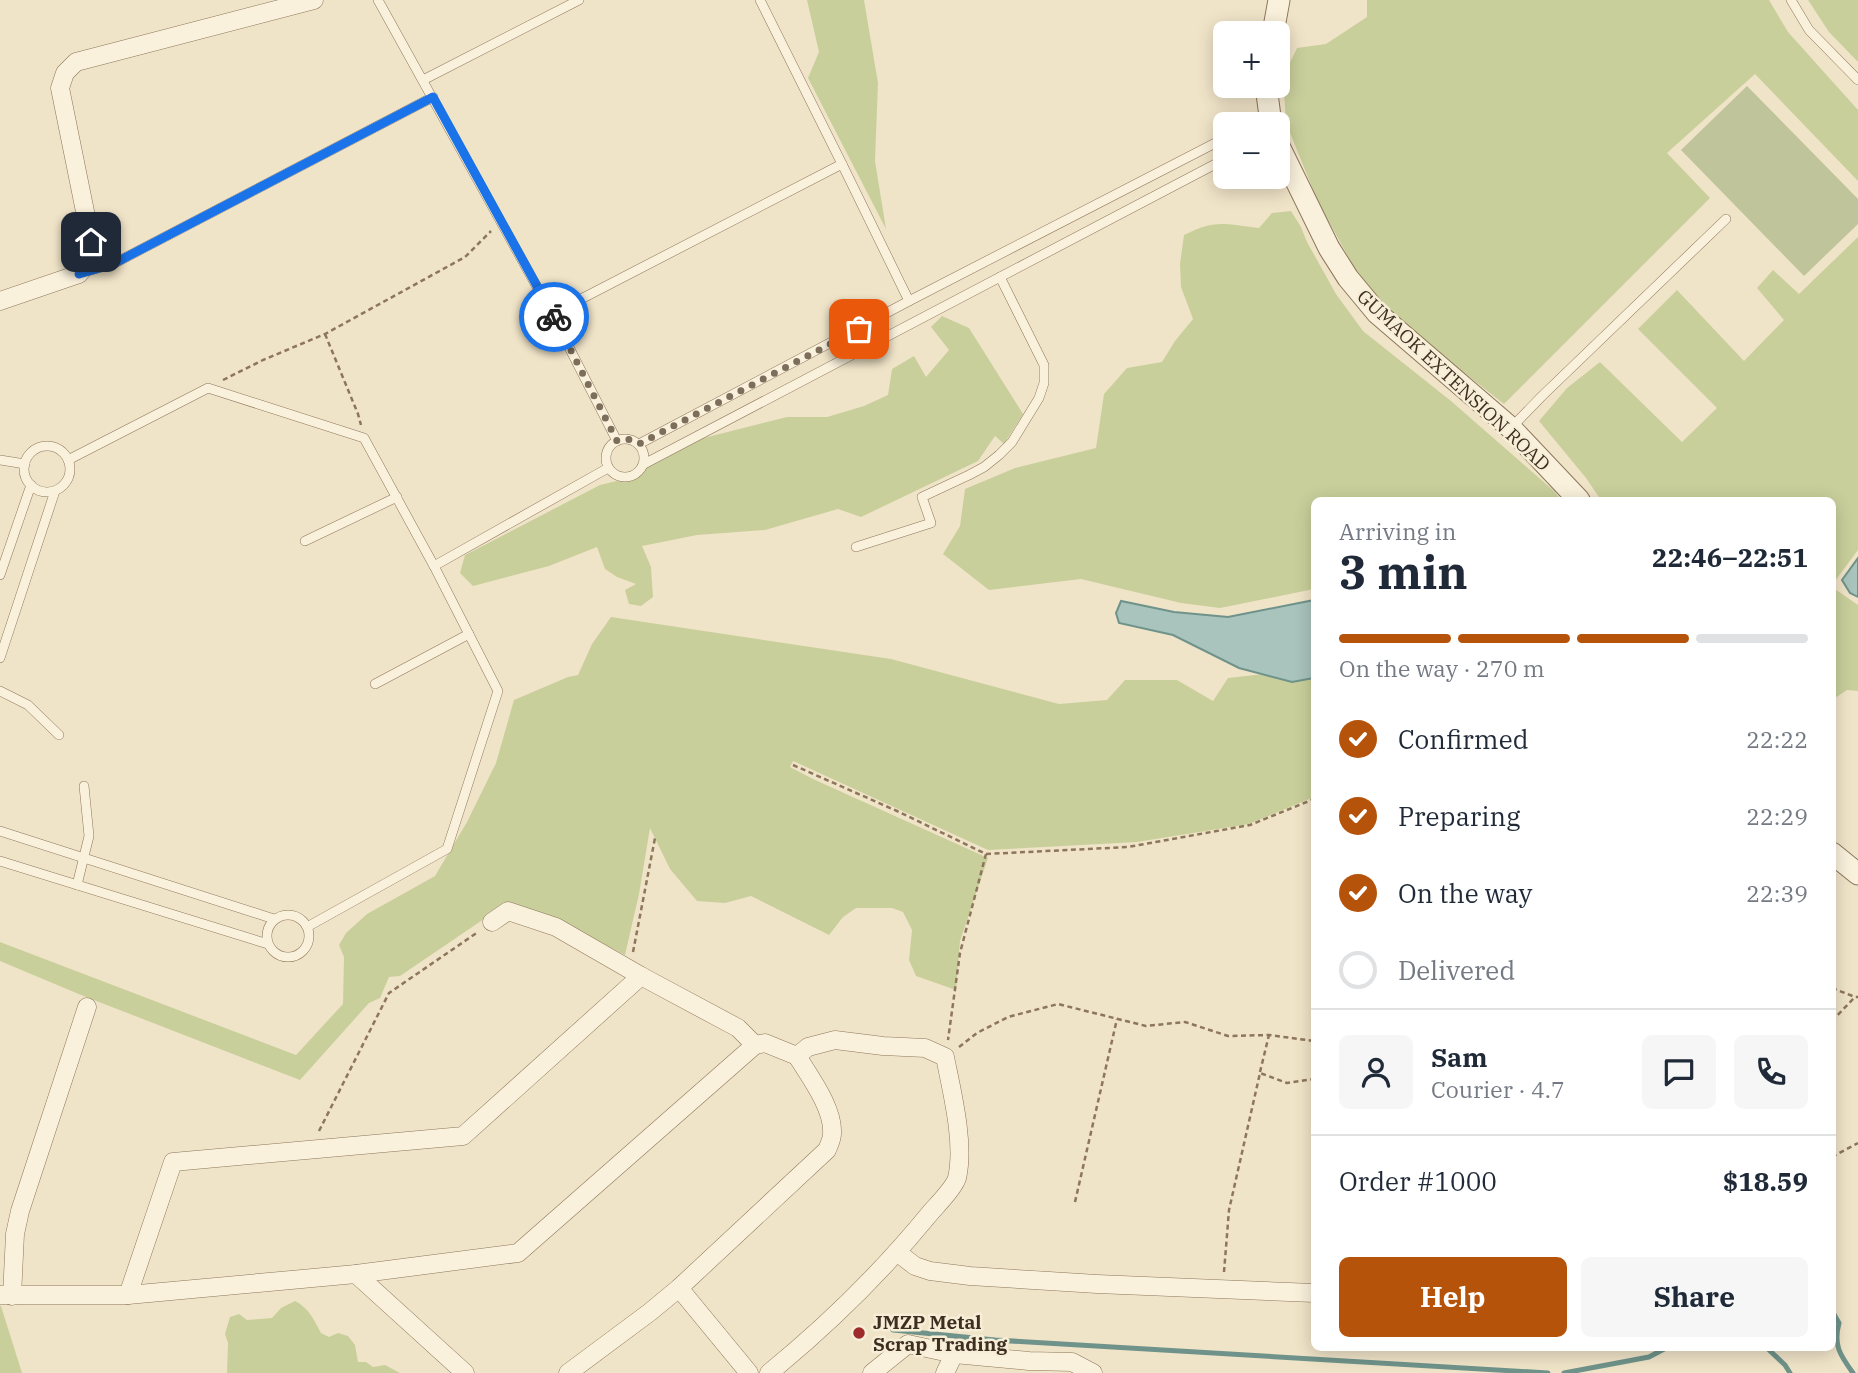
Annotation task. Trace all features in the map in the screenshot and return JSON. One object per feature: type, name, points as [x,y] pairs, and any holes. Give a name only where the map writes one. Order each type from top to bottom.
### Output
[{"type":"street","points":[[0,301],[79,274],[90,260],[91,242],[60,88],[65,73],[76,62],[314,0]]},
{"type":"street","points":[[1275,21],[1279,0]]},
{"type":"street","name":"GUMAOK EXTENSION ROAD","points":[[1290,169],[1328,248],[1377,313],[1511,428],[1576,497]]},
{"type":"street","points":[[1836,856],[1858,874]]},
{"type":"street","points":[[492,922],[508,911],[556,927],[738,1028],[755,1045]]},
{"type":"street","points":[[128,1294],[173,1162],[463,1136],[640,976]]},
{"type":"street","points":[[87,1007],[20,1211],[6,1296],[128,1294],[356,1274],[518,1253],[755,1045],[765,1043],[797,1056],[832,1119],[832,1136],[827,1150],[650,1312],[568,1373]]},
{"type":"street","points":[[769,1373],[817,1334],[898,1253],[956,1181],[959,1154],[956,1118],[945,1057],[925,1048],[835,1040],[808,1047],[797,1056]]},
{"type":"street","points":[[898,1253],[915,1266],[930,1271],[970,1276],[1311,1293]]},
{"type":"street","points":[[356,1274],[465,1373]]},
{"type":"street","points":[[679,1287],[749,1373]]},
{"type":"street","points":[[872,1373],[908,1344],[1026,1367],[1072,1363],[1093,1373]]},
{"type":"street","points":[[945,1373],[954,1354]]},
{"type":"lane","points":[[378,0],[552,314],[617,441]]},
{"type":"lane","points":[[424,80],[579,0]]},
{"type":"lane","points":[[760,0],[909,301]]},
{"type":"lane","points":[[1791,0],[1809,30],[1858,80]]},
{"type":"lane","points":[[79,274],[113,264],[433,97]]},
{"type":"lane","points":[[639,444],[1213,144]]},
{"type":"lane","points":[[552,314],[842,164]]},
{"type":"lane","points":[[644,464],[645,457],[639,444],[632,440],[617,441],[610,446],[607,453],[608,468],[621,478],[629,478],[644,464],[1213,165]]},
{"type":"lane","points":[[1511,428],[1726,219]]},
{"type":"lane","points":[[856,547],[931,523],[922,497],[976,471],[999,455],[1012,442],[1039,398],[1044,383],[1044,365],[1000,277]]},
{"type":"lane","points":[[68,460],[208,388],[364,438],[469,634],[498,691],[447,849],[307,927]]},
{"type":"lane","points":[[45,447],[59,450],[68,460],[70,468],[66,482],[55,491],[42,492],[26,479],[25,464],[32,452],[45,447]]},
{"type":"lane","points":[[0,460],[25,464]]},
{"type":"lane","points":[[434,566],[608,468]]},
{"type":"lane","points":[[0,575],[31,485]]},
{"type":"lane","points":[[0,658],[55,491]]},
{"type":"lane","points":[[305,541],[397,497]]},
{"type":"lane","points":[[375,684],[469,634]]},
{"type":"lane","points":[[0,691],[28,705],[59,735]]},
{"type":"lane","points":[[77,885],[89,836],[84,786]]},
{"type":"lane","points":[[0,831],[274,919],[293,915],[307,927],[309,941],[296,956],[283,957],[276,954],[268,944],[0,861]]},
{"type":"lane","points":[[268,944],[267,930],[274,919]]},
{"type":"path","points":[[208,388],[263,360],[325,334],[464,257],[501,221]]},
{"type":"path","points":[[325,334],[358,414],[364,438]]},
{"type":"path","points":[[793,765],[986,854],[1128,847],[1250,825],[1311,800]]},
{"type":"path","points":[[640,976],[632,967],[632,960],[656,838]]},
{"type":"path","points":[[945,1057],[960,953],[986,854]]},
{"type":"path","points":[[310,1150],[389,993],[492,922]]},
{"type":"path","points":[[1836,990],[1856,997],[1836,1017]]},
{"type":"path","points":[[945,1057],[976,1033],[1008,1017],[1058,1004],[1146,1026],[1185,1022],[1228,1036],[1269,1035],[1311,1041]]},
{"type":"path","points":[[1075,1202],[1117,1019]]},
{"type":"path","points":[[1223,1289],[1228,1210],[1269,1035]]},
{"type":"path","points":[[1259,1073],[1287,1083],[1311,1079]]},
{"type":"path","points":[[1836,1155],[1858,1143]]},
{"type":"green space","points":[[807,0],[864,0],[878,83],[875,161],[886,229],[808,78],[819,52]]},
{"type":"green space","points":[[1367,0],[1769,0],[1788,32],[1858,110],[1858,181],[1755,74],[1667,153],[1710,198],[1504,404],[1421,339],[1361,280],[1318,202],[1290,133],[1290,112],[1285,112],[1284,98],[1290,98],[1290,62],[1297,48],[1326,44],[1367,17]]},
{"type":"green space","points":[[1808,0],[1858,0],[1858,62],[1829,32]]},
{"type":"green space","points":[[1747,86],[1858,199],[1858,224],[1804,276],[1681,150]]},
{"type":"green space","points":[[1291,211],[1336,294],[1363,331],[1451,401],[1559,497],[1311,497],[1311,590],[1220,608],[1181,603],[1081,579],[989,590],[943,554],[960,526],[965,489],[1015,468],[1096,448],[1104,394],[1127,368],[1162,362],[1193,319],[1181,287],[1180,264],[1184,235],[1213,225],[1259,228],[1272,213]]},
{"type":"green space","points":[[1858,237],[1858,550],[1836,580],[1836,497],[1599,497],[1539,421],[1567,388],[1600,362],[1682,442],[1717,408],[1638,329],[1677,290],[1744,361],[1784,320],[1757,288],[1773,270],[1799,294]]},
{"type":"green space","points":[[942,316],[969,328],[1023,414],[1004,444],[995,436],[978,461],[861,517],[838,509],[765,530],[697,535],[642,546],[651,567],[653,597],[641,606],[629,604],[625,590],[636,584],[605,569],[597,547],[549,566],[473,586],[460,573],[465,555],[600,485],[629,478],[684,443],[787,417],[827,417],[864,406],[888,395],[892,369],[914,356],[926,377],[949,350],[931,327]]},
{"type":"green space","points":[[1836,590],[1858,605],[1858,691],[1847,690],[1836,697]]},
{"type":"green space","points":[[611,617],[891,659],[1059,704],[1107,700],[1125,680],[1177,680],[1213,701],[1228,678],[1264,674],[1292,681],[1311,678],[1311,798],[1249,824],[1137,842],[988,850],[793,761],[790,767],[813,779],[988,858],[960,941],[956,990],[916,976],[909,960],[912,930],[903,912],[892,908],[856,908],[843,917],[829,935],[751,896],[725,903],[697,901],[670,869],[650,828],[625,955],[560,921],[506,904],[400,976],[389,977],[380,998],[369,1003],[300,1080],[0,961],[0,942],[296,1055],[343,1004],[344,957],[339,945],[346,933],[367,914],[435,876],[467,822],[496,763],[514,700],[578,675],[592,644]]},
{"type":"green space","points":[[295,1301],[308,1311],[321,1333],[329,1337],[338,1333],[348,1336],[355,1345],[358,1362],[366,1362],[373,1367],[385,1365],[400,1373],[227,1373],[228,1343],[225,1334],[230,1317],[239,1314],[247,1320],[272,1318],[281,1308]]},
{"type":"green space","points":[[1,1306],[22,1373],[0,1373]]},
{"type":"water","points":[[1858,558],[1858,597],[1850,593],[1842,580]]},
{"type":"water","points":[[1121,601],[1174,612],[1228,617],[1311,601],[1311,679],[1292,682],[1239,668],[1173,635],[1119,623],[1116,613]]},
{"type":"waterway","points":[[1836,1318],[1839,1323],[1839,1350],[1853,1373]]},
{"type":"waterway","points":[[893,1330],[995,1340],[1548,1373]]},
{"type":"waterway","points":[[1564,1373],[1649,1357],[1660,1351]]},
{"type":"waterway","points":[[1770,1351],[1790,1373]]},
{"type":"way so far","points":[[554,317],[617,441],[632,440],[639,444],[859,329]]},
{"type":"place","name":"JMZP Metal Scrap Trading","points":[[859,1333]]},
{"type":"route","points":[[91,242],[90,260],[79,274],[113,264],[433,97],[554,317]]}]
